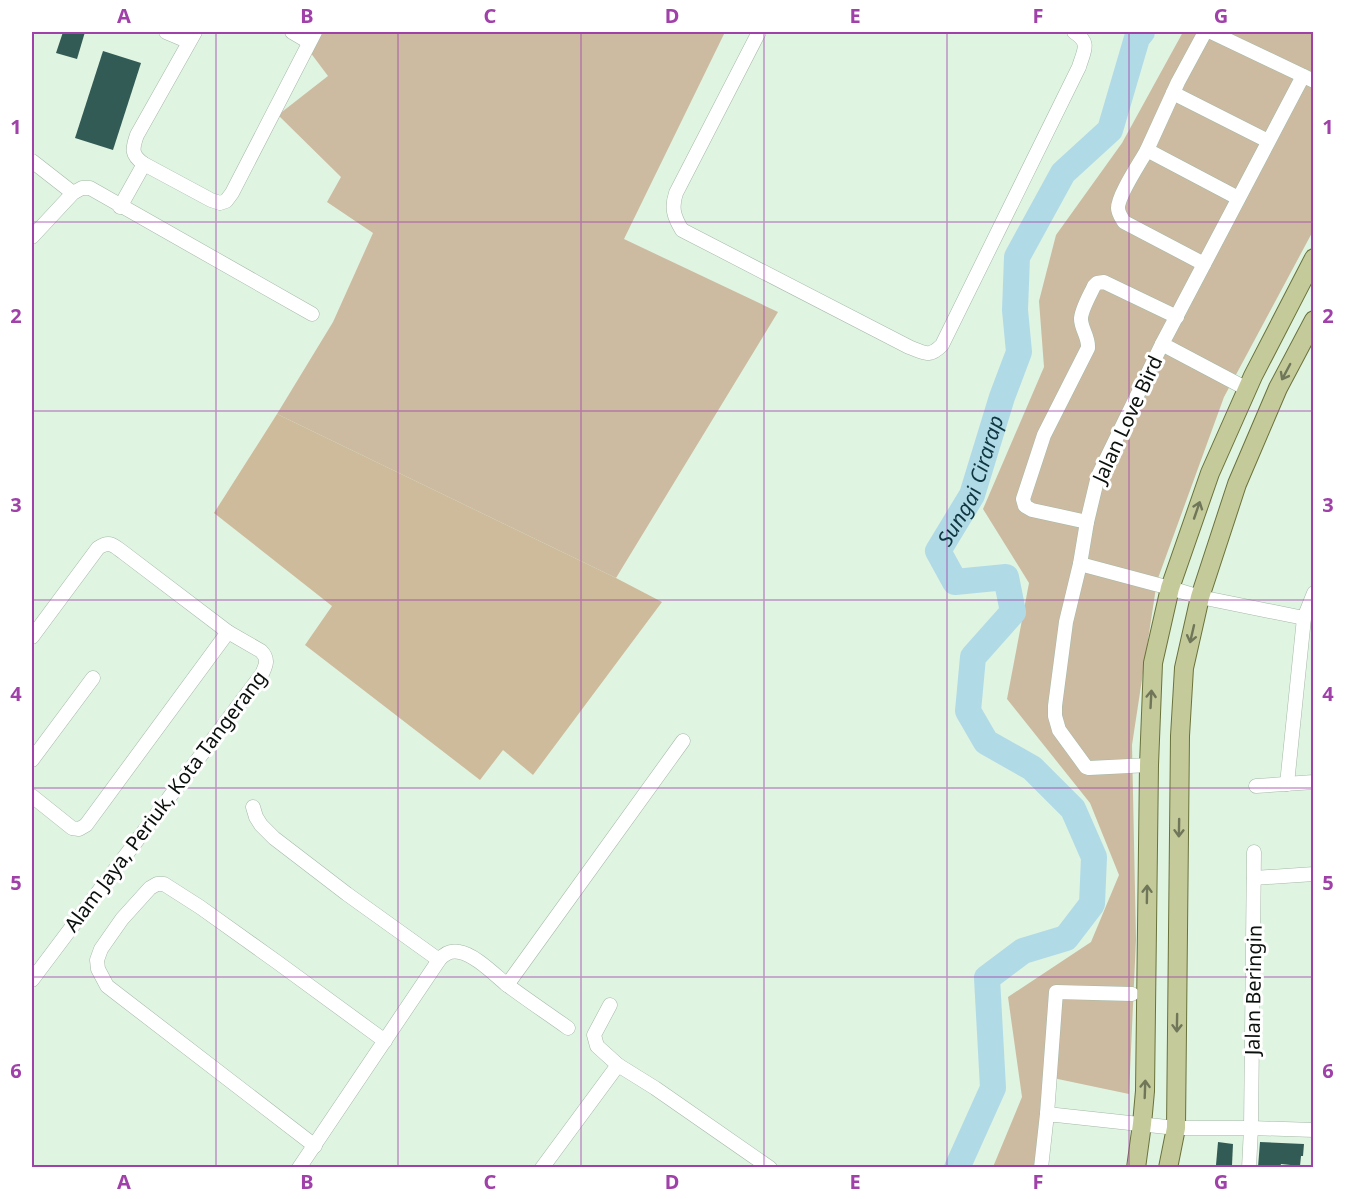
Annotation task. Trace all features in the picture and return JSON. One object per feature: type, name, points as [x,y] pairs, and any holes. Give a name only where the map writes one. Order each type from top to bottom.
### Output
[{"type":"main road","points":[[1168,1167],[1186,592],[1210,473],[1247,389],[1314,258]]},
{"type":"main road","points":[[1136,1167],[1146,1125],[1149,765],[1153,663],[1237,484],[1278,388],[1314,320]]},
{"type":"street","points":[[166,32],[190,35],[137,135],[134,155],[144,164],[220,203],[226,201],[232,193],[312,37],[292,32]]},
{"type":"street","points":[[759,32],[676,194],[673,213],[676,221],[682,230],[899,342],[928,354],[936,352],[942,345],[1079,67],[1086,45],[1083,37],[1074,32]]},
{"type":"street","points":[[1204,32],[1119,202],[1118,209],[1124,222],[1204,264]]},
{"type":"street","points":[[1211,32],[1308,79]]},
{"type":"street","name":"Jalan Love Bird","points":[[1149,765],[1088,768],[1083,765],[1056,722],[1054,706],[1066,622],[1096,483],[1100,470],[1162,344],[1238,198],[1268,141],[1308,79]]},
{"type":"street","points":[[1173,93],[1268,141]]},
{"type":"street","points":[[1147,150],[1238,198]]},
{"type":"street","points":[[32,161],[72,193]]},
{"type":"street","points":[[120,207],[144,164]]},
{"type":"street","points":[[32,237],[72,193],[82,188],[90,189],[312,314]]},
{"type":"street","points":[[1087,522],[1032,510],[1025,506],[1023,499],[1044,435],[1088,348],[1082,315],[1094,286],[1104,282],[1177,317]]},
{"type":"street","points":[[1162,344],[1247,389]]},
{"type":"street","name":"Alam Jaya, Periuk, Kota Tangerang","points":[[32,638],[98,548],[105,543],[124,553],[228,632],[261,651],[267,658],[262,674],[32,980]]},
{"type":"street","points":[[1080,564],[1186,592],[1304,618]]},
{"type":"street","points":[[1287,784],[1304,618],[1314,593]]},
{"type":"street","points":[[32,796],[72,828],[79,829],[86,825],[228,632]]},
{"type":"street","points":[[32,760],[93,678]]},
{"type":"street","points":[[507,985],[683,741]]},
{"type":"street","points":[[1256,786],[1314,782]]},
{"type":"street","points":[[253,807],[261,825],[274,838],[439,960]]},
{"type":"street","name":"Jalan Beringin","points":[[1249,1167],[1254,852]]},
{"type":"street","points":[[1254,878],[1314,874]]},
{"type":"street","name":"Alam Jaya, Periuk, Kota Tangerang","points":[[315,1146],[107,986],[98,969],[97,960],[101,949],[122,919],[150,888],[157,884],[164,884],[277,962],[385,1041]]},
{"type":"street","points":[[299,1167],[444,954],[461,952],[469,956],[568,1028]]},
{"type":"street","points":[[1041,1167],[1056,992],[1132,994]]},
{"type":"street","points":[[610,1005],[597,1028],[594,1038],[597,1046],[618,1065],[770,1167]]},
{"type":"street","points":[[542,1167],[618,1065]]},
{"type":"street","points":[[1047,1113],[1171,1127],[1314,1130]]},
{"type":"shaded area","points":[[295,32],[725,32],[624,239],[778,312],[616,578],[277,414],[333,322],[373,233],[327,202],[341,177],[278,115],[328,76]]},
{"type":"shaded area","points":[[1183,32],[1313,32],[1313,231],[1224,397],[1157,581],[1132,745],[1136,939],[1129,1094],[1053,1078],[1038,1167],[993,1167],[1022,1097],[1008,997],[1091,942],[1119,875],[1090,803],[1007,699],[1029,583],[983,509],[1044,367],[1039,301],[1056,235],[1122,143]]},
{"type":"shaded area","points":[[277,414],[662,602],[533,775],[503,750],[480,780],[305,645],[332,606],[214,513]]},
{"type":"building","points":[[63,32],[85,32],[77,59],[56,53]]},
{"type":"building","points":[[103,51],[141,63],[113,150],[75,138]]},
{"type":"building","points":[[1218,1142],[1233,1144],[1232,1165],[1216,1165]]},
{"type":"building","points":[[1260,1142],[1304,1144],[1300,1166],[1281,1164],[1280,1167],[1258,1167]]},
{"type":"waterway","name":"Sungai Cirarap","points":[[957,1168],[993,1088],[987,978],[1023,951],[1066,938],[1092,904],[1094,857],[1073,809],[1032,768],[986,742],[968,711],[973,657],[1013,612],[1006,577],[955,582],[938,551],[972,495],[1002,397],[1019,352],[1015,310],[1017,257],[1063,173],[1110,130],[1137,38],[1142,32]]}]
